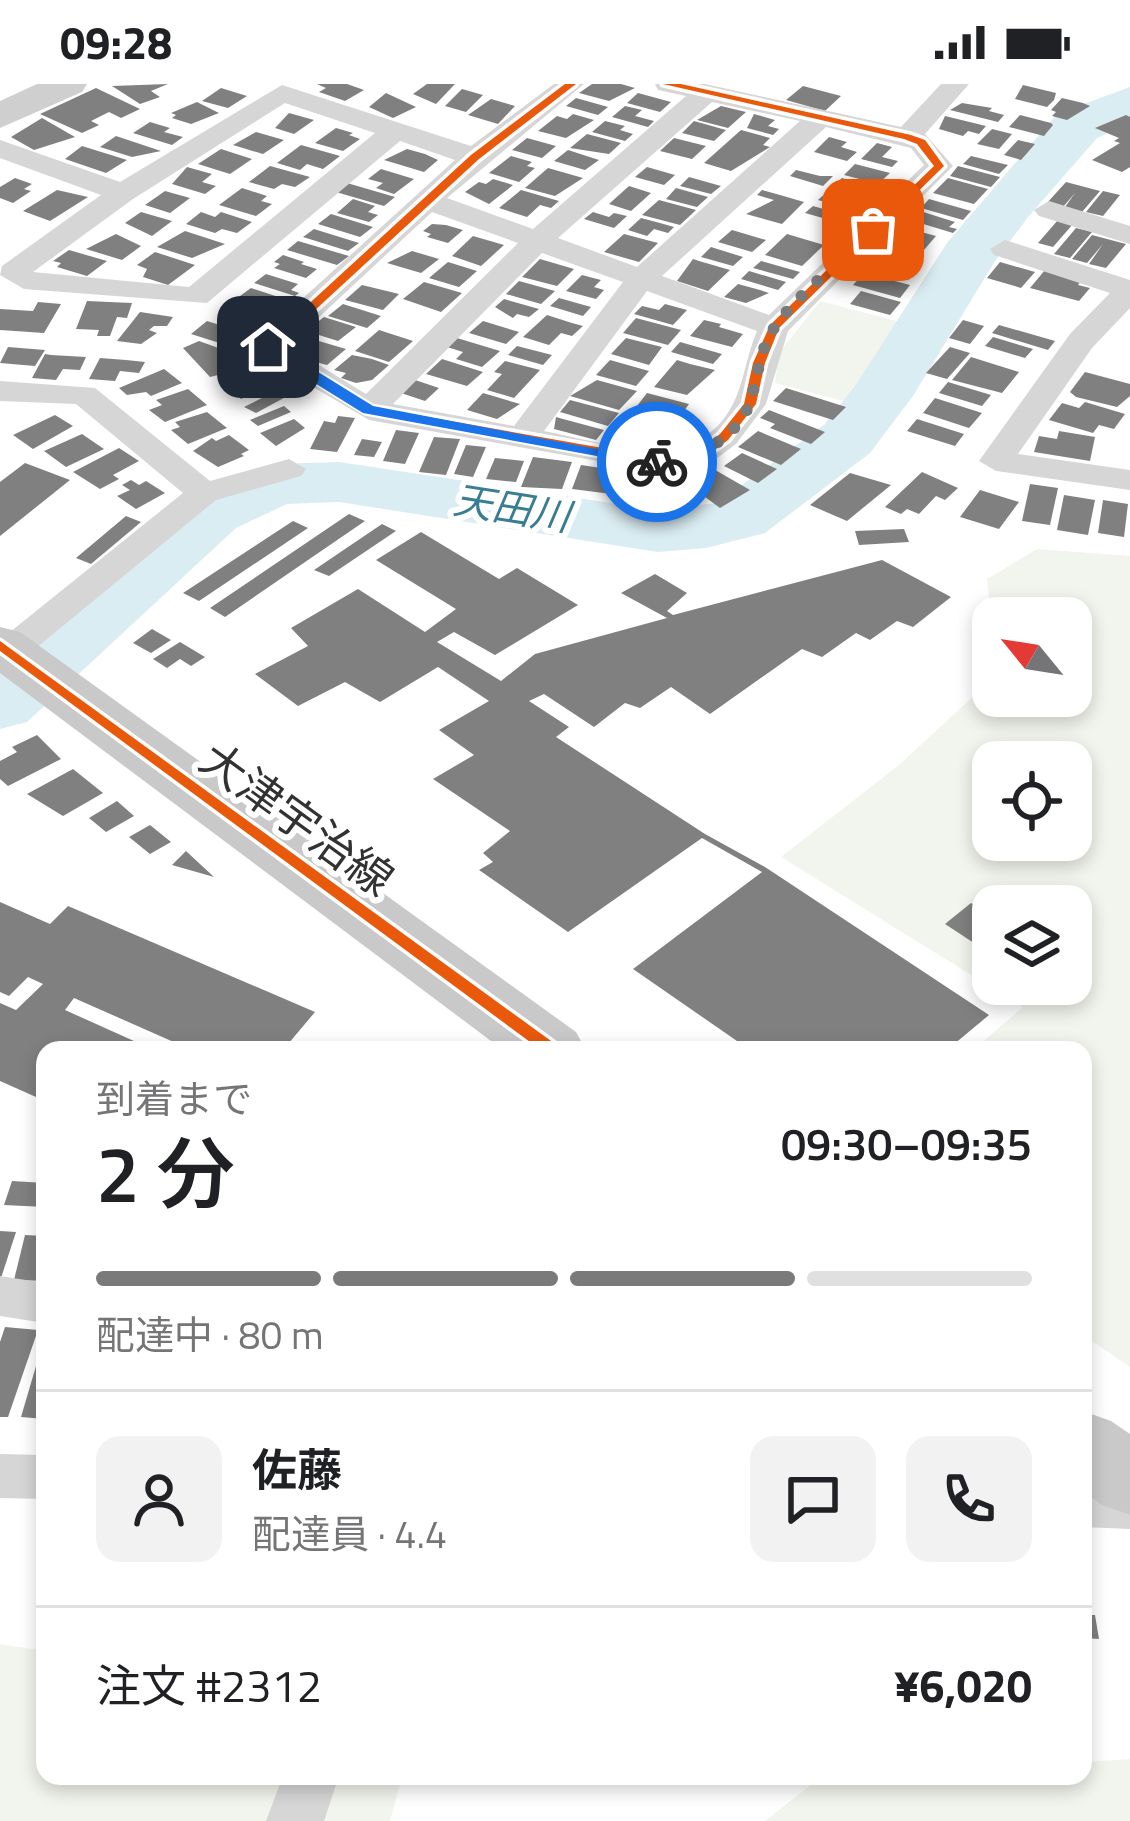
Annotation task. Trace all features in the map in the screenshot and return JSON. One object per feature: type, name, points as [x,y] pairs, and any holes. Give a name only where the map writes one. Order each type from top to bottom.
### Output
[{"type":"main road","name":"大津宇治線","points":[[3,652],[540,1041]]},
{"type":"main road","points":[[1092,1452],[1130,1480]]},
{"type":"street","points":[[0,116],[68,84]]},
{"type":"street","points":[[551,91],[268,347],[369,410],[658,462],[704,452],[724,437],[750,404],[759,363],[774,327],[939,166],[921,142],[908,137],[668,84]]},
{"type":"street","points":[[908,137],[956,84]]},
{"type":"street","points":[[394,130],[196,297],[24,280],[6,270],[282,93],[394,130],[475,157]]},
{"type":"street","points":[[369,410],[538,239],[706,93]]},
{"type":"street","points":[[522,438],[641,279],[819,118]]},
{"type":"street","points":[[0,148],[123,193]]},
{"type":"street","points":[[429,201],[774,327]]},
{"type":"street","points":[[1049,210],[1130,235]]},
{"type":"street","points":[[1005,249],[1125,281],[996,461],[1130,480]]},
{"type":"street","points":[[0,391],[84,395],[204,494]]},
{"type":"street","points":[[3,652],[204,494],[290,469]]},
{"type":"street","points":[[0,1296],[36,1302]]},
{"type":"street","points":[[0,1476],[36,1477]]},
{"type":"street","points":[[1092,1504],[1130,1506]]},
{"type":"street","points":[[295,1821],[307,1785]]},
{"type":"shaded area","points":[[820,301],[904,323],[862,406],[775,383],[779,353]]},
{"type":"shaded area","points":[[1037,549],[1130,556],[1130,1367],[1092,1341],[1092,1041],[983,1041],[1023,1007],[1020,1005],[1092,1005],[1092,885],[972,885],[972,975],[781,857],[899,765],[972,697],[972,717],[1092,717],[1092,597],[989,597],[987,579]]},
{"type":"shaded area","points":[[0,1644],[36,1650],[36,1785],[400,1785],[390,1821],[0,1821]]},
{"type":"shaded area","points":[[1130,1759],[1130,1821],[765,1821],[811,1785],[1092,1785],[1092,1761]]},
{"type":"building","points":[[168,84],[151,91],[160,97],[140,104],[112,86]]},
{"type":"building","points":[[317,84],[347,84],[364,90],[345,101],[319,92],[326,88]]},
{"type":"building","points":[[427,84],[455,84],[436,104],[413,94]]},
{"type":"building","points":[[592,84],[635,88],[609,101],[579,93]]},
{"type":"building","points":[[1023,85],[1056,93],[1054,100],[1047,107],[1015,99]]},
{"type":"building","points":[[803,86],[841,96],[825,111],[786,100]]},
{"type":"building","points":[[96,88],[140,109],[121,118],[109,112],[91,121],[99,125],[82,133],[40,114]]},
{"type":"building","points":[[221,88],[247,96],[228,108],[202,101]]},
{"type":"building","points":[[462,89],[483,95],[466,112],[445,106]]},
{"type":"building","points":[[386,93],[416,107],[393,118],[369,107]]},
{"type":"building","points":[[638,93],[671,102],[660,112],[627,103]]},
{"type":"building","points":[[576,98],[608,107],[598,115],[566,106]]},
{"type":"building","points":[[1062,98],[1090,106],[1067,120],[1052,116],[1056,112],[1051,110]]},
{"type":"building","points":[[491,99],[515,106],[498,124],[468,115]]},
{"type":"building","points":[[197,102],[219,113],[191,124],[172,118],[176,115],[171,113]]},
{"type":"building","points":[[962,103],[1004,115],[998,122],[950,110]]},
{"type":"building","points":[[625,106],[642,110],[635,116],[654,121],[648,127],[612,117]]},
{"type":"building","points":[[721,106],[746,112],[728,128],[697,120]]},
{"type":"building","points":[[289,113],[314,120],[294,134],[275,128]]},
{"type":"building","points":[[573,114],[594,120],[566,138],[538,131],[557,116],[567,119]]},
{"type":"building","points":[[754,114],[775,120],[768,126],[779,129],[773,135],[747,128]]},
{"type":"building","points":[[1020,115],[1053,125],[1044,136],[1009,127]]},
{"type":"building","points":[[945,116],[986,126],[979,134],[968,131],[963,136],[939,129]]},
{"type":"building","points":[[1130,117],[1130,167],[1122,172],[1092,160],[1120,143],[1114,141],[1119,138],[1095,128]]},
{"type":"building","points":[[42,118],[75,137],[34,150],[11,137]]},
{"type":"building","points":[[605,121],[625,126],[620,130],[633,134],[625,141],[592,132]]},
{"type":"building","points":[[694,121],[726,130],[714,141],[682,133]]},
{"type":"building","points":[[150,122],[183,137],[172,145],[133,133]]},
{"type":"building","points":[[336,128],[360,139],[343,151],[315,143]]},
{"type":"building","points":[[992,129],[1012,134],[999,149],[977,144]]},
{"type":"building","points":[[741,130],[770,138],[763,145],[770,147],[731,171],[704,163]]},
{"type":"building","points":[[256,132],[284,140],[263,154],[233,145]]},
{"type":"building","points":[[587,134],[621,143],[609,154],[570,148]]},
{"type":"building","points":[[116,136],[161,151],[132,157],[100,147]]},
{"type":"building","points":[[829,137],[847,142],[841,147],[857,152],[847,161],[814,152]]},
{"type":"building","points":[[527,138],[556,146],[542,158],[512,150]]},
{"type":"building","points":[[674,138],[706,146],[692,159],[660,151]]},
{"type":"building","points":[[1018,140],[1035,144],[1021,160],[1004,155]]},
{"type":"building","points":[[877,143],[892,147],[882,157],[898,161],[892,167],[861,159]]},
{"type":"building","points":[[301,145],[340,156],[323,169],[307,164],[300,170],[277,163]]},
{"type":"building","points":[[82,146],[127,160],[106,173],[65,159]]},
{"type":"building","points":[[221,149],[252,159],[230,174],[198,164]]},
{"type":"building","points":[[407,149],[438,160],[424,172],[384,160]]},
{"type":"building","points":[[568,150],[599,160],[585,170],[554,161]]},
{"type":"building","points":[[511,156],[532,162],[527,166],[535,168],[519,182],[489,173]]},
{"type":"building","points":[[971,156],[1008,165],[999,174],[963,164]]},
{"type":"building","points":[[855,164],[890,173],[878,184],[844,175]]},
{"type":"building","points":[[270,166],[310,177],[295,187],[282,184],[274,189],[249,182]]},
{"type":"building","points":[[958,166],[1000,177],[991,187],[950,176]]},
{"type":"building","points":[[187,167],[212,174],[202,182],[216,186],[205,194],[172,184]]},
{"type":"building","points":[[647,167],[675,175],[664,185],[635,177]]},
{"type":"building","points":[[548,168],[583,178],[555,196],[525,188]]},
{"type":"building","points":[[381,169],[414,179],[394,194],[376,188],[383,183],[368,179]]},
{"type":"building","points":[[796,170],[833,176],[823,186],[790,176]]},
{"type":"building","points":[[689,177],[721,186],[711,194],[680,186]]},
{"type":"building","points":[[15,178],[32,184],[24,189],[31,191],[13,203],[0,198],[0,187]]},
{"type":"building","points":[[842,178],[883,189],[862,198],[830,189]]},
{"type":"building","points":[[948,178],[988,189],[974,204],[933,193]]},
{"type":"building","points":[[493,179],[513,185],[489,204],[465,192],[479,182]]},
{"type":"building","points":[[1066,182],[1100,191],[1082,212],[1065,207],[1075,193],[1063,207],[1047,203]]},
{"type":"building","points":[[347,183],[395,197],[384,206],[336,192]]},
{"type":"building","points":[[629,186],[651,193],[631,211],[609,204]]},
{"type":"building","points":[[242,188],[267,196],[261,201],[272,204],[256,216],[219,205]]},
{"type":"building","points":[[676,188],[708,197],[697,207],[666,199]]},
{"type":"building","points":[[57,190],[88,197],[50,221],[23,211]]},
{"type":"building","points":[[521,190],[559,201],[551,208],[540,205],[527,217],[499,208]]},
{"type":"building","points":[[762,190],[804,202],[782,224],[746,214],[774,200],[757,195]]},
{"type":"building","points":[[165,191],[190,198],[170,213],[145,205]]},
{"type":"building","points":[[1103,191],[1120,195],[1103,216],[1086,212]]},
{"type":"building","points":[[827,192],[860,201],[856,205],[867,208],[862,213],[818,200]]},
{"type":"building","points":[[353,199],[375,206],[368,212],[378,215],[369,222],[337,213]]},
{"type":"building","points":[[929,199],[971,211],[963,220],[921,208]]},
{"type":"building","points":[[659,200],[696,210],[680,225],[642,215]]},
{"type":"building","points":[[813,206],[851,217],[844,224],[805,213]]},
{"type":"building","points":[[920,211],[955,222],[949,227],[957,229],[953,233],[910,220]]},
{"type":"building","points":[[141,212],[172,221],[152,236],[125,223]]},
{"type":"building","points":[[201,212],[215,217],[221,212],[252,222],[237,233],[222,229],[215,233],[186,224]]},
{"type":"building","points":[[593,212],[627,216],[614,228],[584,219]]},
{"type":"building","points":[[331,214],[373,227],[360,237],[318,224]]},
{"type":"building","points":[[641,218],[674,227],[668,233],[654,229],[647,236],[628,230]]},
{"type":"building","points":[[1058,220],[1073,224],[1053,247],[1038,243]]},
{"type":"building","points":[[432,224],[463,230],[448,243],[427,237],[431,234],[423,231]]},
{"type":"building","points":[[1076,228],[1092,232],[1070,258],[1054,254]]},
{"type":"building","points":[[314,229],[359,243],[348,251],[303,237]]},
{"type":"building","points":[[899,229],[936,236],[917,258],[882,248]]},
{"type":"building","points":[[732,230],[766,240],[752,252],[718,242]]},
{"type":"building","points":[[185,231],[225,244],[192,258],[157,247]]},
{"type":"building","points":[[116,234],[141,246],[122,260],[86,249]]},
{"type":"building","points":[[624,234],[658,243],[639,262],[604,252]]},
{"type":"building","points":[[787,234],[824,245],[802,266],[765,255]]},
{"type":"building","points":[[1092,235],[1126,244],[1106,268],[1089,264],[1103,244],[1087,263],[1072,259]]},
{"type":"building","points":[[473,236],[504,245],[481,266],[452,256]]},
{"type":"building","points":[[298,241],[349,256],[337,265],[287,250]]},
{"type":"building","points":[[711,247],[743,257],[733,266],[701,257]]},
{"type":"building","points":[[69,250],[107,261],[87,276],[57,267],[61,263],[53,261]]},
{"type":"building","points":[[412,251],[439,259],[421,273],[387,263]]},
{"type":"building","points":[[155,252],[195,265],[168,285],[143,277],[147,269],[137,265]]},
{"type":"building","points":[[283,255],[317,269],[306,278],[274,268]]},
{"type":"building","points":[[874,257],[921,265],[908,280],[863,268]]},
{"type":"building","points":[[540,259],[574,269],[557,286],[522,277]]},
{"type":"building","points":[[693,259],[730,270],[708,291],[677,281]]},
{"type":"building","points":[[761,261],[800,272],[793,279],[753,268]]},
{"type":"building","points":[[448,262],[477,271],[459,287],[429,278]]},
{"type":"building","points":[[1000,262],[1035,272],[1021,288],[987,278]]},
{"type":"building","points":[[1045,270],[1090,288],[1079,301],[1030,288]]},
{"type":"building","points":[[749,271],[786,282],[778,290],[741,279]]},
{"type":"building","points":[[864,273],[910,285],[900,298],[853,285]]},
{"type":"building","points":[[266,274],[298,284],[291,290],[299,293],[295,296],[254,283]]},
{"type":"building","points":[[582,275],[601,280],[594,287],[604,290],[596,299],[566,291]]},
{"type":"building","points":[[519,281],[555,291],[541,304],[506,294]]},
{"type":"building","points":[[424,282],[462,293],[441,312],[403,299]]},
{"type":"building","points":[[738,284],[769,293],[746,303],[724,297]]},
{"type":"building","points":[[362,285],[399,294],[383,310],[345,300]]},
{"type":"building","points":[[251,288],[291,301],[282,308],[268,309],[236,299]]},
{"type":"building","points":[[861,291],[901,302],[890,315],[850,304]]},
{"type":"building","points":[[559,298],[591,307],[583,316],[550,306]]},
{"type":"building","points":[[504,299],[539,309],[529,317],[517,314],[513,318],[495,307]]},
{"type":"building","points":[[87,301],[132,303],[127,318],[117,317],[110,336],[97,336],[99,330],[76,329]]},
{"type":"building","points":[[229,301],[274,316],[258,330],[219,317]]},
{"type":"building","points":[[38,302],[61,304],[44,333],[0,330],[0,309],[33,311]]},
{"type":"building","points":[[343,304],[381,316],[367,328],[328,316]]},
{"type":"building","points":[[665,304],[687,310],[673,325],[634,314],[642,306],[659,310]]},
{"type":"building","points":[[140,312],[173,317],[167,326],[149,330],[157,333],[141,344],[117,341]]},
{"type":"building","points":[[547,315],[583,326],[572,336],[561,333],[549,345],[523,337]]},
{"type":"building","points":[[324,317],[356,327],[338,341],[306,331]]},
{"type":"building","points":[[636,318],[681,330],[668,345],[623,333]]},
{"type":"building","points":[[704,320],[743,334],[732,347],[690,336]]},
{"type":"building","points":[[963,320],[984,326],[970,344],[949,338]]},
{"type":"building","points":[[207,321],[245,333],[229,346],[191,334]]},
{"type":"building","points":[[483,321],[519,332],[506,344],[469,333]]},
{"type":"building","points":[[999,325],[1055,341],[1048,350],[992,333]]},
{"type":"building","points":[[379,330],[413,341],[389,362],[355,351]]},
{"type":"building","points":[[993,337],[1033,349],[1025,358],[985,346]]},
{"type":"building","points":[[457,338],[500,351],[482,367],[456,359],[463,352],[447,347]]},
{"type":"building","points":[[626,338],[662,347],[649,365],[611,354]]},
{"type":"building","points":[[312,339],[346,349],[327,365],[308,360],[312,356],[298,351]]},
{"type":"building","points":[[199,341],[224,350],[233,347],[250,367],[210,377],[183,348]]},
{"type":"building","points":[[680,342],[722,354],[713,364],[671,352]]},
{"type":"building","points":[[517,346],[552,355],[543,365],[508,355]]},
{"type":"building","points":[[8,347],[45,350],[35,366],[0,363]]},
{"type":"building","points":[[950,347],[970,353],[947,379],[926,373]]},
{"type":"building","points":[[45,354],[86,357],[80,370],[63,369],[56,380],[32,378]]},
{"type":"building","points":[[352,355],[389,365],[372,380],[356,383],[334,370]]},
{"type":"building","points":[[971,357],[1019,372],[1002,393],[952,380]]},
{"type":"building","points":[[100,358],[145,362],[139,373],[120,371],[115,381],[89,379]]},
{"type":"building","points":[[442,359],[483,372],[467,386],[426,374]]},
{"type":"building","points":[[610,360],[649,371],[636,386],[596,375]]},
{"type":"building","points":[[677,360],[715,370],[687,395],[654,387]]},
{"type":"building","points":[[505,361],[540,370],[514,398],[487,390],[502,374],[494,372]]},
{"type":"building","points":[[164,369],[182,383],[151,396],[146,392],[127,395],[119,388]]},
{"type":"building","points":[[266,370],[279,383],[241,399],[226,386]]},
{"type":"building","points":[[1085,372],[1130,384],[1130,396],[1117,407],[1076,397],[1070,392]]},
{"type":"building","points":[[412,379],[439,388],[425,401],[398,392]]},
{"type":"building","points":[[597,380],[637,391],[619,410],[570,396]]},
{"type":"building","points":[[948,382],[991,395],[982,406],[939,393]]},
{"type":"building","points":[[284,387],[293,393],[256,413],[244,407]]},
{"type":"building","points":[[786,388],[846,407],[833,420],[773,401]]},
{"type":"building","points":[[188,389],[207,405],[165,422],[149,410],[162,405],[156,400]]},
{"type":"building","points":[[483,393],[520,404],[497,419],[467,410]]},
{"type":"building","points":[[647,393],[689,404],[658,447],[621,437],[611,440]]},
{"type":"building","points":[[935,398],[982,413],[969,428],[923,413]]},
{"type":"building","points":[[570,400],[619,413],[608,426],[560,412]]},
{"type":"building","points":[[1085,402],[1125,414],[1114,429],[1099,425],[1093,433],[1049,420],[1062,403],[1079,408]]},
{"type":"building","points":[[284,406],[291,412],[258,426],[250,420]]},
{"type":"building","points":[[769,410],[825,432],[811,444],[770,428],[775,424],[760,418]]},
{"type":"building","points":[[207,412],[227,428],[188,444],[171,430],[180,427],[175,422]]},
{"type":"building","points":[[55,415],[73,426],[33,449],[13,435]]},
{"type":"building","points":[[338,416],[355,418],[337,452],[310,449],[324,421],[335,423]]},
{"type":"building","points":[[556,417],[604,430],[596,440],[554,429]]},
{"type":"building","points":[[294,419],[305,428],[276,446],[260,433]]},
{"type":"building","points":[[917,419],[964,434],[955,446],[907,431]]},
{"type":"building","points":[[396,430],[419,433],[405,464],[383,461]]},
{"type":"building","points":[[758,431],[801,449],[781,465],[738,447]]},
{"type":"building","points":[[1059,431],[1095,437],[1090,461],[1034,452],[1039,436],[1057,439]]},
{"type":"building","points":[[82,434],[104,449],[66,467],[44,451]]},
{"type":"building","points":[[229,435],[249,450],[241,454],[244,456],[218,467],[193,451],[212,438],[216,441]]},
{"type":"building","points":[[434,437],[460,439],[446,475],[419,472]]},
{"type":"building","points":[[362,439],[382,442],[374,457],[354,455]]},
{"type":"building","points":[[466,445],[486,447],[473,477],[454,474]]},
{"type":"building","points":[[119,448],[139,461],[113,475],[119,479],[100,489],[73,472]]},
{"type":"building","points":[[742,453],[777,469],[758,483],[724,466]]},
{"type":"building","points":[[533,457],[572,462],[562,489],[521,487]]},
{"type":"building","points":[[495,458],[524,461],[516,482],[486,479]]},
{"type":"building","points":[[25,463],[70,480],[0,536],[0,482]]},
{"type":"building","points":[[581,465],[621,471],[617,481],[640,484],[635,497],[572,489]]},
{"type":"building","points":[[710,467],[750,490],[720,508],[685,482]]},
{"type":"building","points":[[922,472],[958,488],[945,500],[936,496],[919,514],[907,509],[901,514],[885,507]]},
{"type":"building","points":[[850,473],[891,485],[847,521],[810,505]]},
{"type":"building","points":[[131,480],[139,485],[146,481],[165,493],[136,509],[117,496],[130,490],[122,485]]},
{"type":"building","points":[[1030,484],[1058,488],[1050,525],[1022,521]]},
{"type":"building","points":[[980,490],[1019,502],[999,529],[960,517]]},
{"type":"building","points":[[1064,495],[1095,500],[1088,535],[1057,530]]},
{"type":"building","points":[[1103,500],[1128,504],[1124,537],[1098,533]]},
{"type":"building","points":[[349,514],[365,521],[225,617],[210,608]]},
{"type":"building","points":[[126,516],[141,522],[91,564],[76,558]]},
{"type":"building","points":[[293,521],[308,528],[199,601],[183,593]]},
{"type":"building","points":[[382,524],[396,531],[329,576],[314,570]]},
{"type":"building","points":[[904,529],[909,542],[859,545],[855,531]]},
{"type":"building","points":[[421,532],[499,579],[517,568],[578,605],[495,655],[454,632],[437,642],[501,681],[535,654],[667,618],[621,593],[655,574],[687,593],[667,611],[673,615],[882,560],[951,597],[913,627],[897,621],[870,640],[856,633],[822,657],[802,649],[710,714],[671,687],[640,708],[625,703],[594,727],[544,694],[529,701],[569,727],[556,737],[989,1015],[958,1041],[737,1041],[633,969],[762,872],[702,838],[568,932],[479,870],[493,862],[483,853],[510,831],[433,779],[474,755],[439,730],[489,701],[438,667],[380,702],[345,682],[298,706],[255,674],[308,646],[291,628],[358,589],[425,632],[456,609],[376,560]]},
{"type":"building","points":[[152,629],[171,640],[151,653],[133,643]]},
{"type":"building","points":[[180,642],[205,657],[191,666],[180,659],[167,668],[153,659]]},
{"type":"building","points":[[37,735],[61,759],[8,786],[0,779],[0,761],[17,752],[12,747]]},
{"type":"building","points":[[73,769],[103,793],[63,816],[27,794]]},
{"type":"building","points":[[117,801],[134,816],[106,832],[89,818]]},
{"type":"building","points":[[150,825],[171,842],[150,854],[129,837]]},
{"type":"building","points":[[186,851],[214,877],[172,865]]},
{"type":"building","points":[[0,902],[50,924],[68,906],[315,1012],[291,1041],[171,1041],[74,998],[65,1010],[134,1041],[36,1041],[36,1097],[0,1081],[0,1003],[16,1010],[43,984],[28,977],[9,996],[0,992]]},
{"type":"building","points":[[971,903],[972,904],[972,942],[945,924]]},
{"type":"building","points":[[12,1181],[36,1182],[36,1207],[4,1205]]},
{"type":"building","points":[[0,1231],[16,1232],[1,1278],[0,1278]]},
{"type":"building","points":[[25,1235],[36,1236],[36,1281],[14,1280]]},
{"type":"building","points":[[5,1327],[36,1330],[8,1417],[0,1417],[0,1342]]},
{"type":"building","points":[[36,1366],[36,1418],[21,1417]]},
{"type":"building","points":[[1092,1615],[1095,1615],[1099,1639],[1092,1639]]},
{"type":"waterway","name":"天田川","points":[[0,705],[212,513],[275,484],[339,482],[658,531],[741,518],[847,439],[881,396],[968,256],[1008,204],[1077,126],[1130,103]]},
{"type":"cycle path","points":[[571,84],[475,157],[268,347],[369,410],[659,462],[704,452],[724,437],[750,404],[759,363],[774,327],[939,166],[921,142],[907,137],[668,84]]},
{"type":"cycle path","points":[[0,645],[540,1041]]},
{"type":"way so far","points":[[657,462],[704,452],[740,421],[750,404],[759,363],[774,327],[873,230]]},
{"type":"route","points":[[268,347],[369,410],[657,462]]}]
